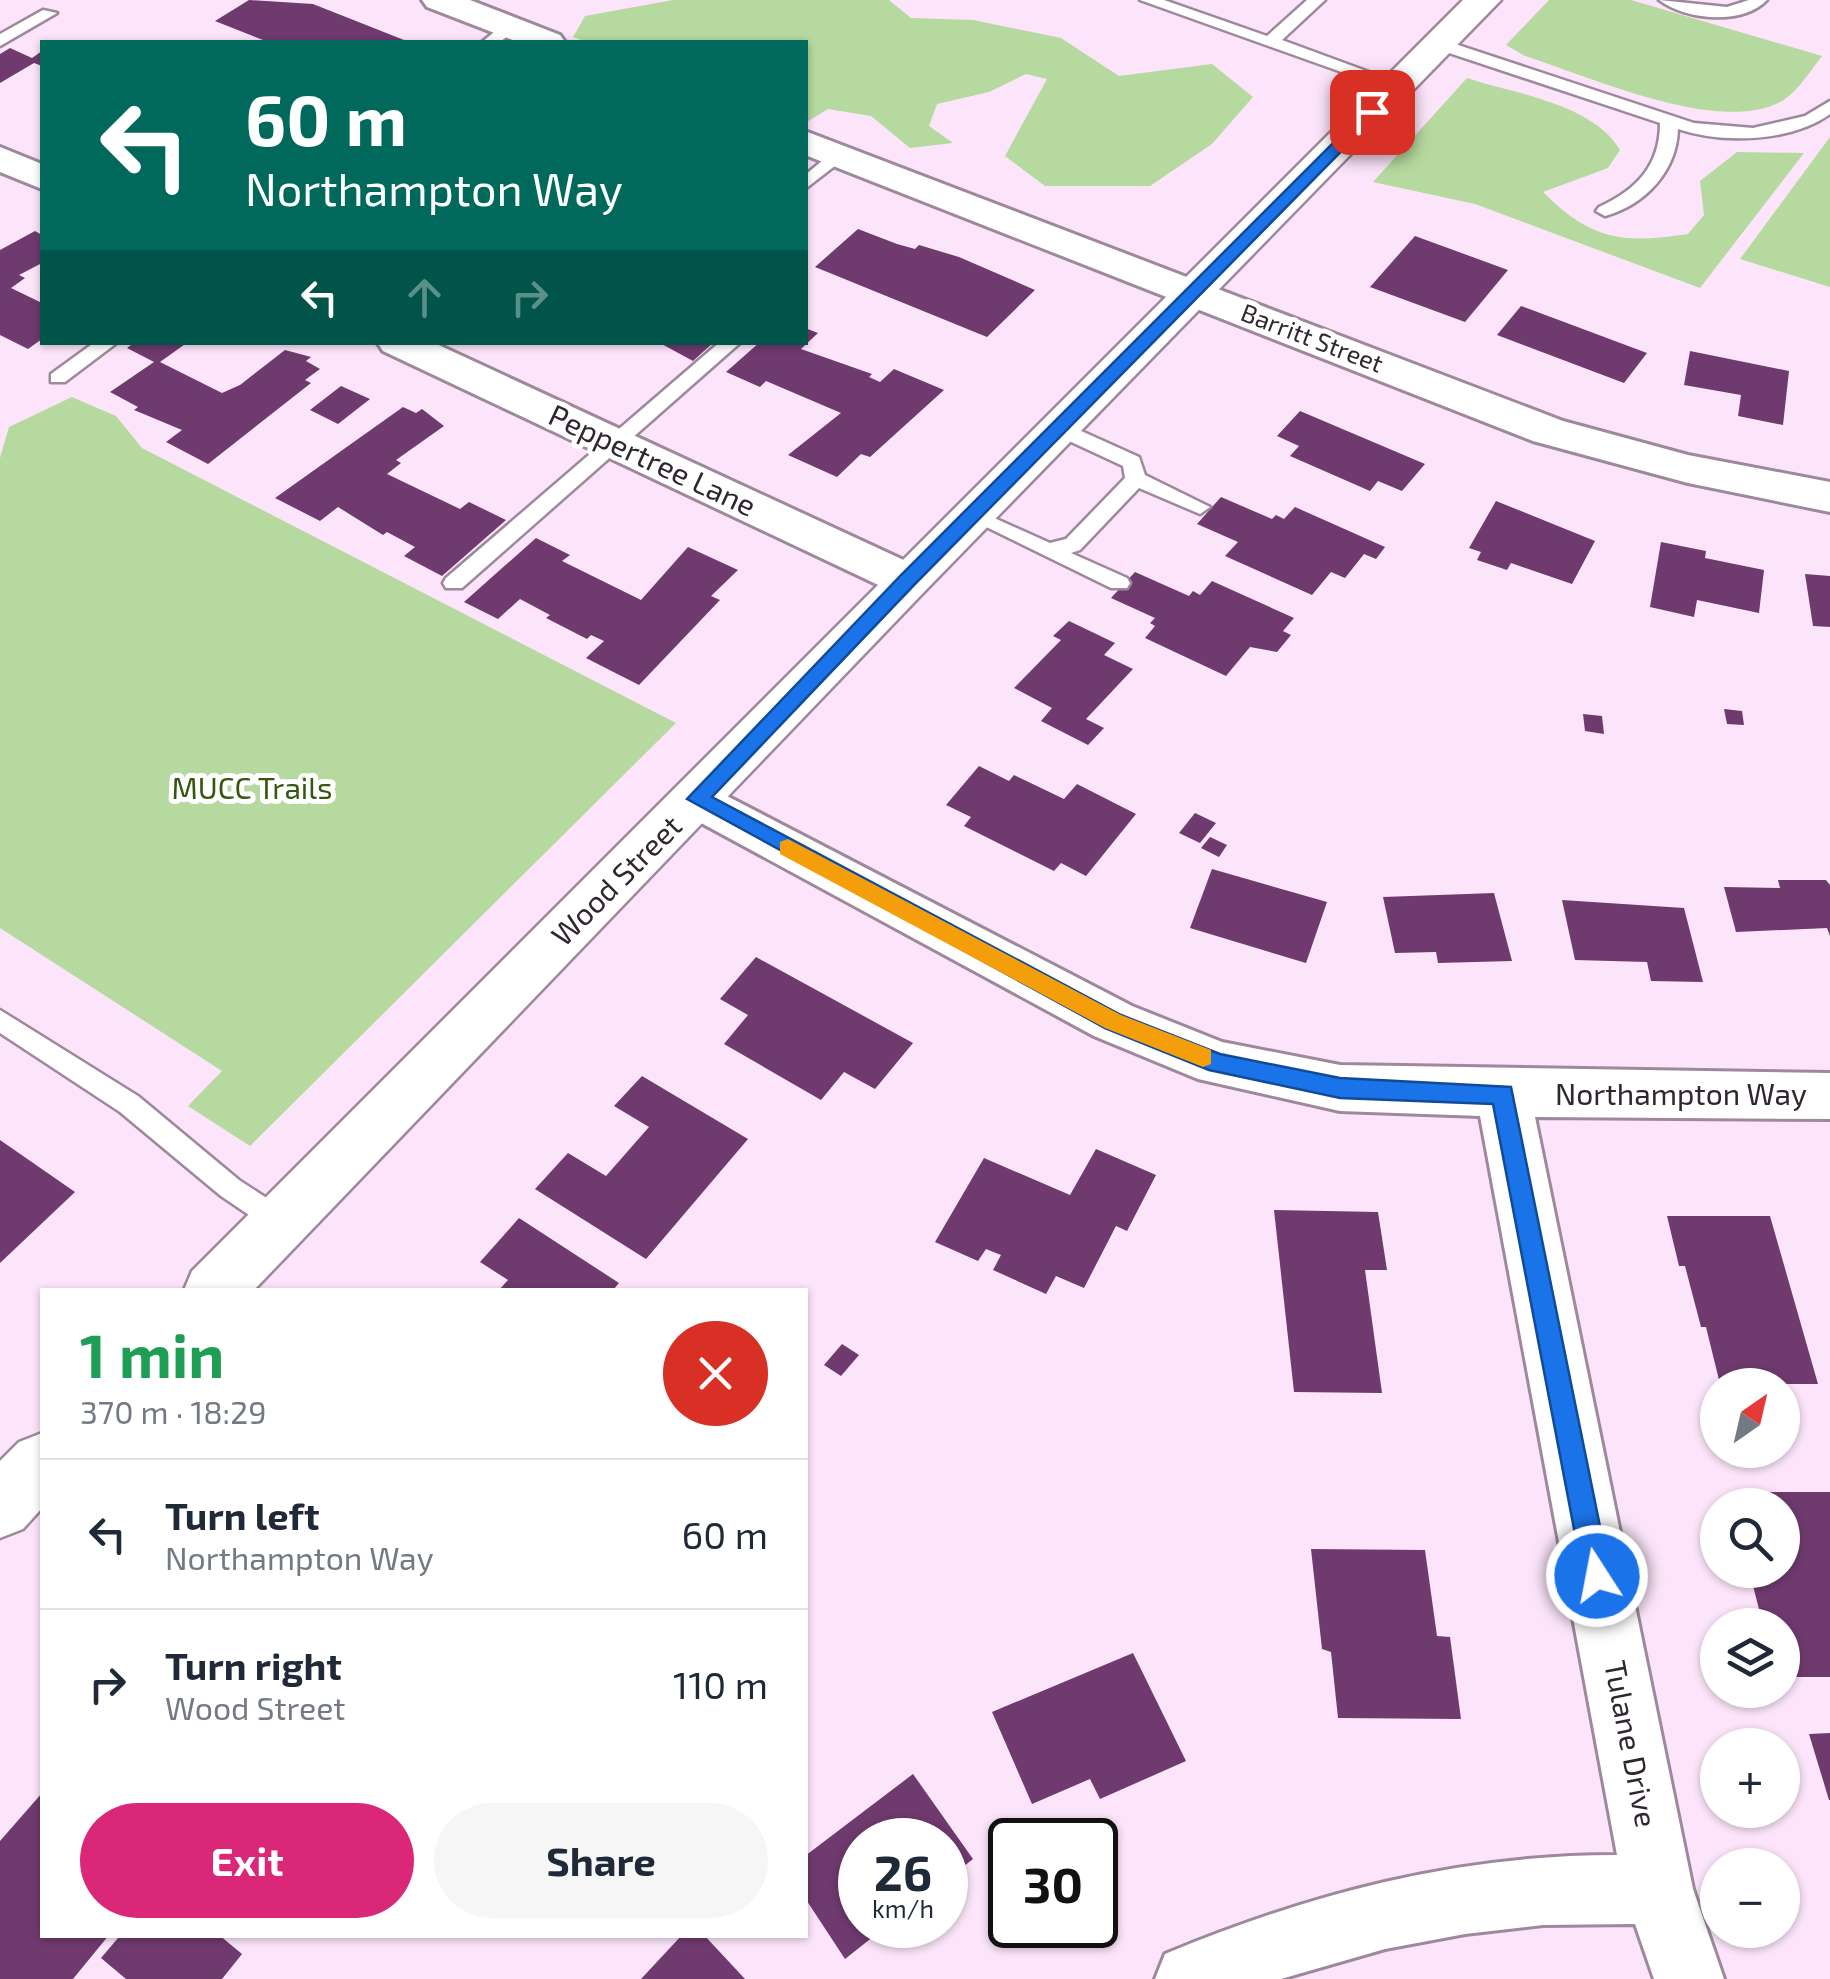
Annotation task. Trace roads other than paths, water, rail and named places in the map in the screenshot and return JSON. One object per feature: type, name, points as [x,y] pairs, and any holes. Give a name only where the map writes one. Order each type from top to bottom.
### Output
[{"type":"street","points":[[439,0],[500,35],[534,40]]},
{"type":"street","name":"Wood Street","points":[[216,1288],[908,580],[1483,0]]},
{"type":"street","name":"Barritt Street","points":[[822,148],[1564,436],[1749,485],[1830,497]]},
{"type":"street","points":[[0,158],[40,177]]},
{"type":"street","name":"Peppertree Lane","points":[[402,345],[908,580]]},
{"type":"street","name":"Northampton Way","points":[[698,799],[1113,1021],[1217,1063],[1340,1088],[1502,1094],[1830,1096]]},
{"type":"street","name":"Tulane Drive","points":[[1502,1094],[1658,1889],[1689,1979]]},
{"type":"street","points":[[0,1506],[40,1466]]},
{"type":"street","points":[[1190,1979],[1238,1958],[1338,1928],[1430,1908],[1504,1894],[1658,1889]]},
{"type":"lane","points":[[1148,0],[1398,86]]},
{"type":"lane","points":[[1270,42],[1317,0]]},
{"type":"lane","points":[[1667,0],[1718,12],[1740,11],[1759,0]]},
{"type":"lane","points":[[0,42],[50,13]]},
{"type":"lane","points":[[1440,44],[1692,128],[1753,133],[1811,120],[1830,106]]},
{"type":"lane","points":[[1605,211],[1652,183],[1667,151],[1669,120]]},
{"type":"lane","points":[[808,178],[822,148]]},
{"type":"lane","points":[[58,378],[106,345]]},
{"type":"lane","points":[[454,583],[729,345]]},
{"type":"lane","points":[[1059,428],[1132,462],[1136,479]]},
{"type":"lane","points":[[1136,479],[1200,506]]},
{"type":"lane","points":[[1048,551],[1072,545],[1136,479]]},
{"type":"lane","points":[[972,515],[1119,583]]},
{"type":"lane","points":[[0,1020],[129,1104],[230,1188],[281,1222]]},
{"type":"park label","name":"MUCC Trails","points":[[252,789]]}]
